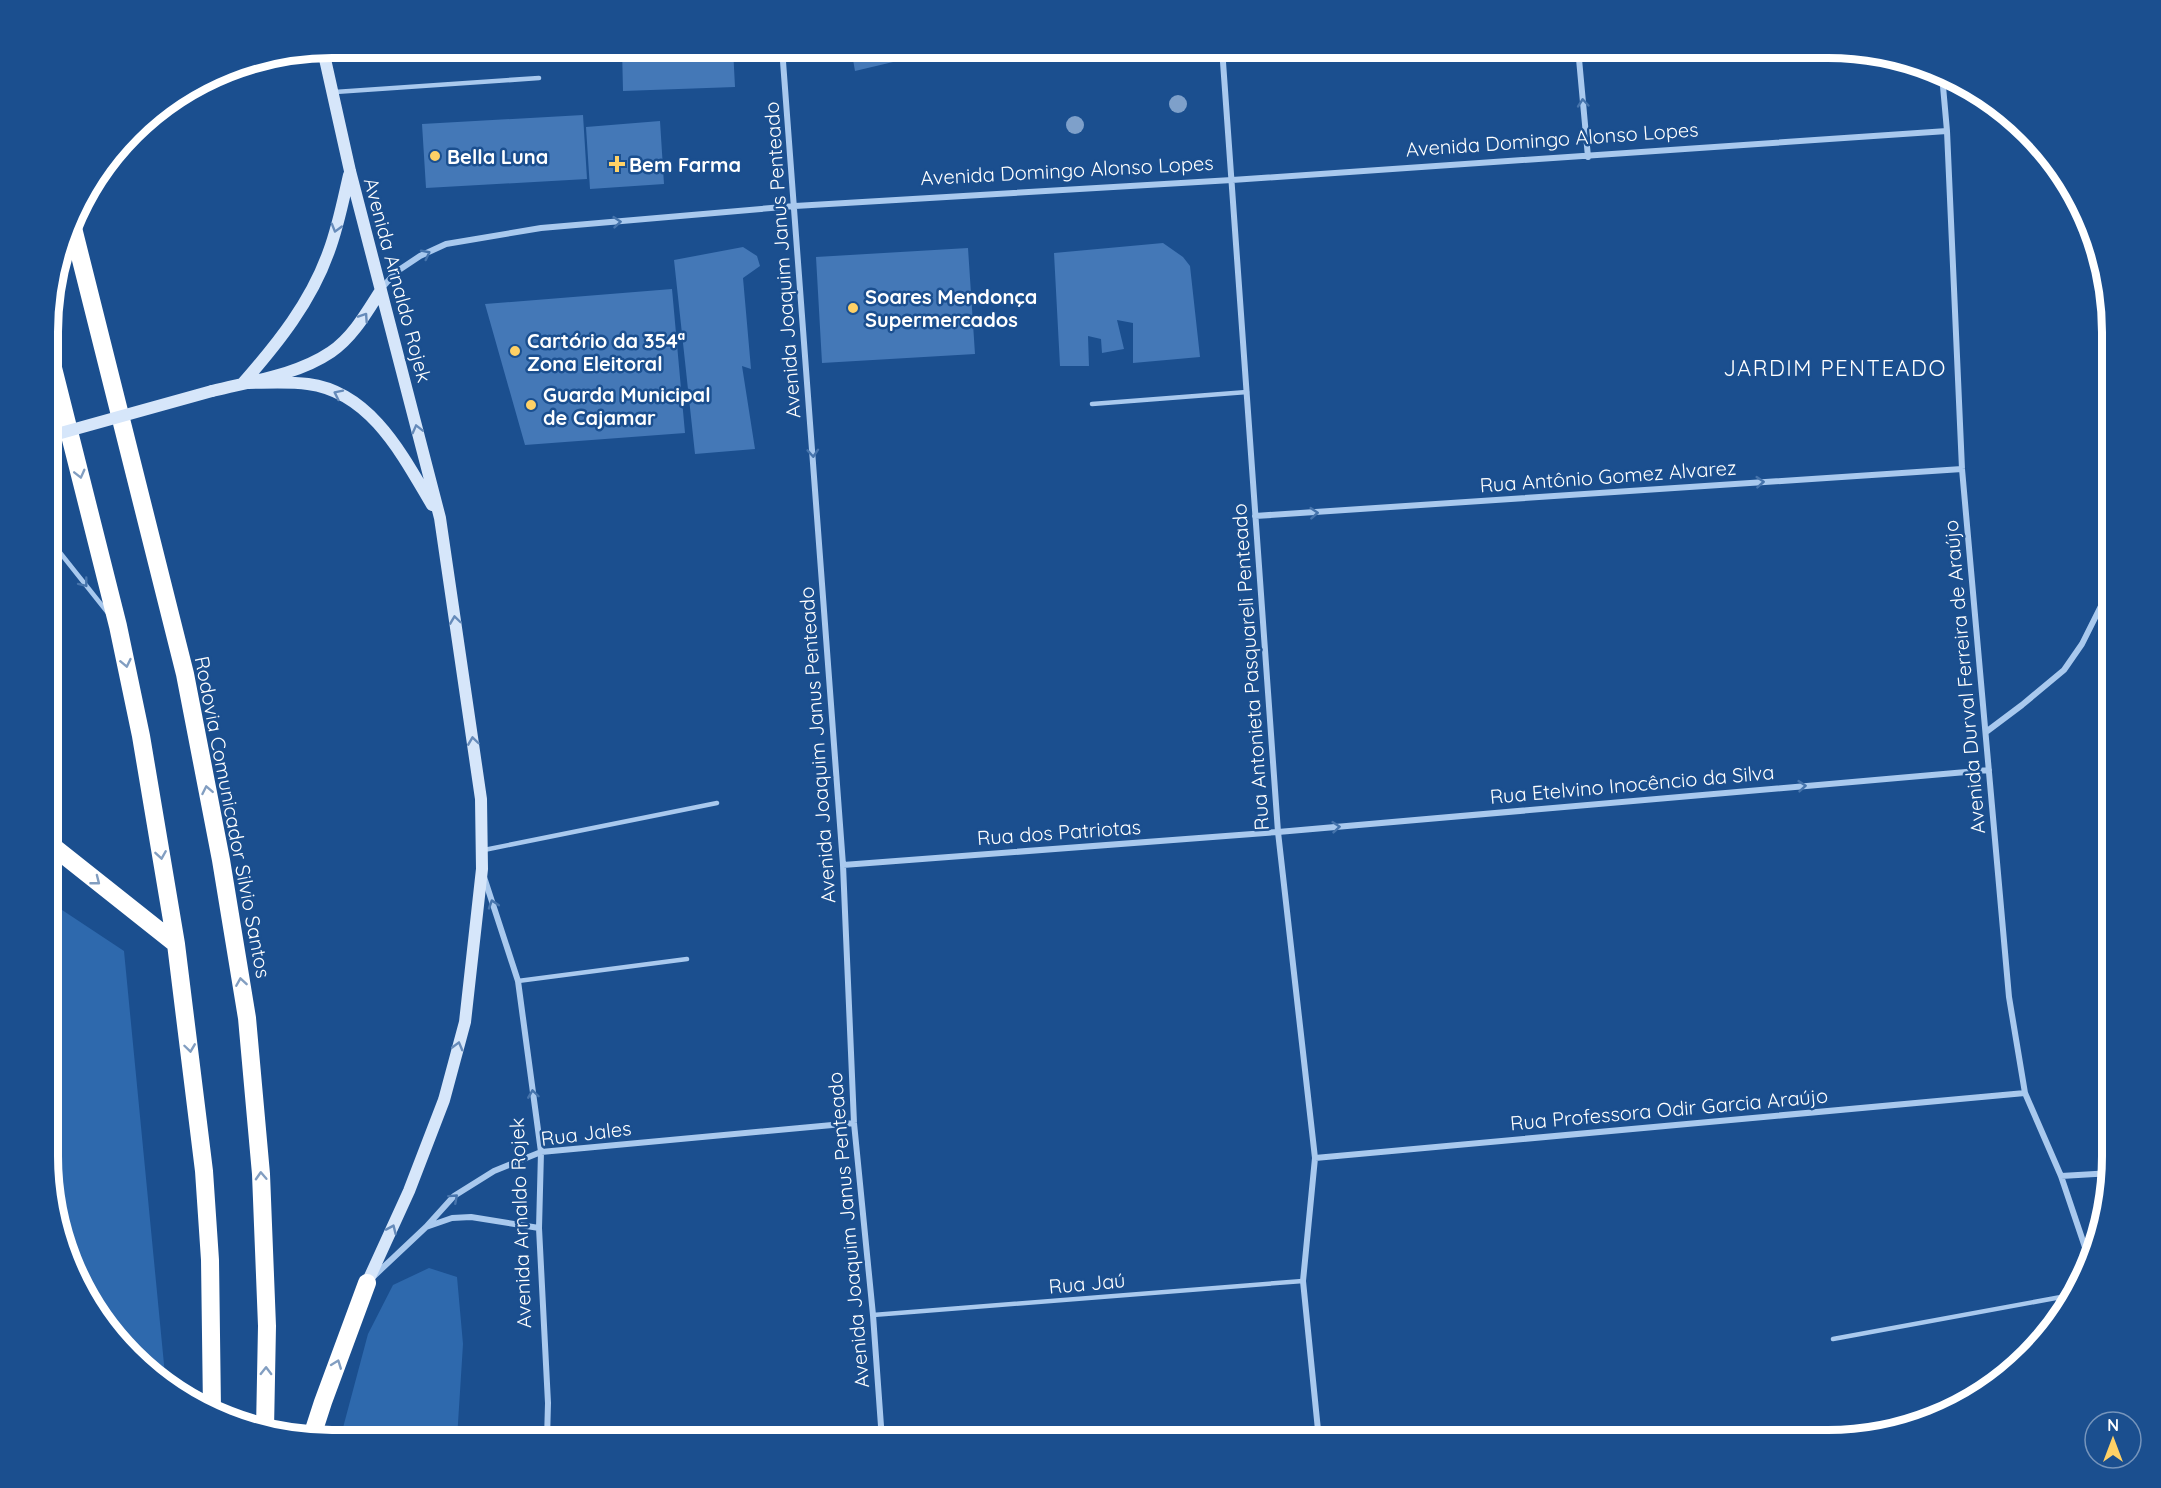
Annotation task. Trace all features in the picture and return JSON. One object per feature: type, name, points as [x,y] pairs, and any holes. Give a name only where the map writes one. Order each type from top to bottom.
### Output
[{"type":"highway","name":"Rodovia Comunicador Silvio Santos","points":[[75,238],[184,674],[221,860],[245,1007],[261,1174],[267,1326],[265,1421]]},
{"type":"highway","points":[[58,388],[118,626],[141,736],[176,944],[204,1171],[210,1260],[212,1401]]},
{"type":"highway","points":[[58,850],[176,944]]},
{"type":"highway","points":[[314,1429],[367,1283]]},
{"type":"street","name":"Avenida Arnaldo Rojek","points":[[325,58],[350,171],[440,518],[481,799],[482,869],[465,1022],[444,1100],[409,1191],[367,1283]]},
{"type":"street","name":"Avenida Joaquim Janus Penteado","points":[[783,58],[843,865],[854,1123],[873,1315],[881,1430]]},
{"type":"street","name":"Rua Antonieta Pasquareli Penteado","points":[[1223,58],[1278,832],[1315,1158],[1304,1281],[1318,1430]]},
{"type":"street","points":[[1579,58],[1588,157]]},
{"type":"street","name":"Avenida Durval Ferreira de Araújo","points":[[1943,84],[1947,131],[1962,469],[2009,997],[2025,1093],[2061,1176],[2086,1249]]},
{"type":"street","name":"Avenida Domingo Alonso Lopes","points":[[243,383],[309,364],[333,351],[362,321],[381,290],[396,272],[420,256],[446,244],[541,228],[795,206],[1588,157],[1947,131]]},
{"type":"street","points":[[58,434],[243,383],[277,344],[308,298],[332,244],[350,171]]},
{"type":"street","name":"Avenida Arnaldo Rojek","points":[[243,383],[308,384],[328,389],[357,404],[377,422],[394,444],[440,518]]},
{"type":"street","name":"Rua Antônio Gomez Alvarez","points":[[1256,516],[1962,469]]},
{"type":"street","points":[[1986,732],[2064,670],[2082,644],[2102,604]]},
{"type":"street","name":"Rua Etelvino Inocêncio da Silva","points":[[1278,832],[1989,770]]},
{"type":"street","name":"Rua dos Patriotas","points":[[843,865],[1278,832]]},
{"type":"street","name":"Avenida Arnaldo Rojek","points":[[482,869],[518,981],[541,1152],[539,1228],[548,1430]]},
{"type":"street","name":"Rua Professora Odir Garcia Araújo","points":[[1315,1158],[2025,1093]]},
{"type":"street","name":"Rua Jales","points":[[367,1283],[426,1227],[454,1196],[494,1171],[541,1152],[854,1123]]},
{"type":"street","points":[[2061,1176],[2102,1174]]},
{"type":"street","points":[[426,1227],[452,1218],[471,1217],[539,1228]]},
{"type":"lane","points":[[333,92],[538,78]]},
{"type":"lane","points":[[1092,404],[1247,392]]},
{"type":"lane","points":[[58,550],[118,626]]},
{"type":"lane","points":[[482,850],[717,803]]},
{"type":"lane","points":[[518,981],[687,959]]},
{"type":"lane","name":"Rua Jaú","points":[[873,1315],[1304,1281]]},
{"type":"lane","points":[[1833,1340],[2063,1297]]},
{"type":"shaded area","points":[[58,907],[124,951],[165,1372],[139,1349],[115,1322],[87,1277],[68,1226],[59,1173]]},
{"type":"shaded area","points":[[429,1268],[457,1277],[463,1344],[458,1430],[342,1430],[368,1334],[393,1285]]},
{"type":"building","points":[[622,58],[734,58],[735,87],[623,91]]},
{"type":"building","points":[[853,58],[910,58],[855,71]]},
{"type":"building","points":[[583,115],[587,179],[426,188],[422,124]]},
{"type":"building","points":[[660,121],[664,184],[590,189],[586,127]]},
{"type":"building","points":[[1163,243],[1183,257],[1190,266],[1200,357],[1133,363],[1133,323],[1117,320],[1124,349],[1102,353],[1101,339],[1088,336],[1089,366],[1060,366],[1054,253]]},
{"type":"building","points":[[743,247],[757,256],[760,266],[743,278],[751,369],[742,366],[755,449],[695,454],[674,260]]},
{"type":"building","points":[[968,248],[975,354],[822,363],[816,257]]},
{"type":"building","points":[[672,289],[685,433],[525,445],[485,304]]},
{"type":"place","name":"Bella Luna","points":[[435,156]]},
{"type":"place","name":"Bem Farma","points":[[617,164]]},
{"type":"place","name":"Soares Mendonça Supermercados","points":[[853,308]]},
{"type":"place","name":"Cartório da 354ª Zona Eleitoral","points":[[515,351]]},
{"type":"place","name":"Guarda Municipal de Cajamar","points":[[531,405]]},
{"type":"district","name":"JARDIM PENTEADO","points":[[1835,368]]}]
